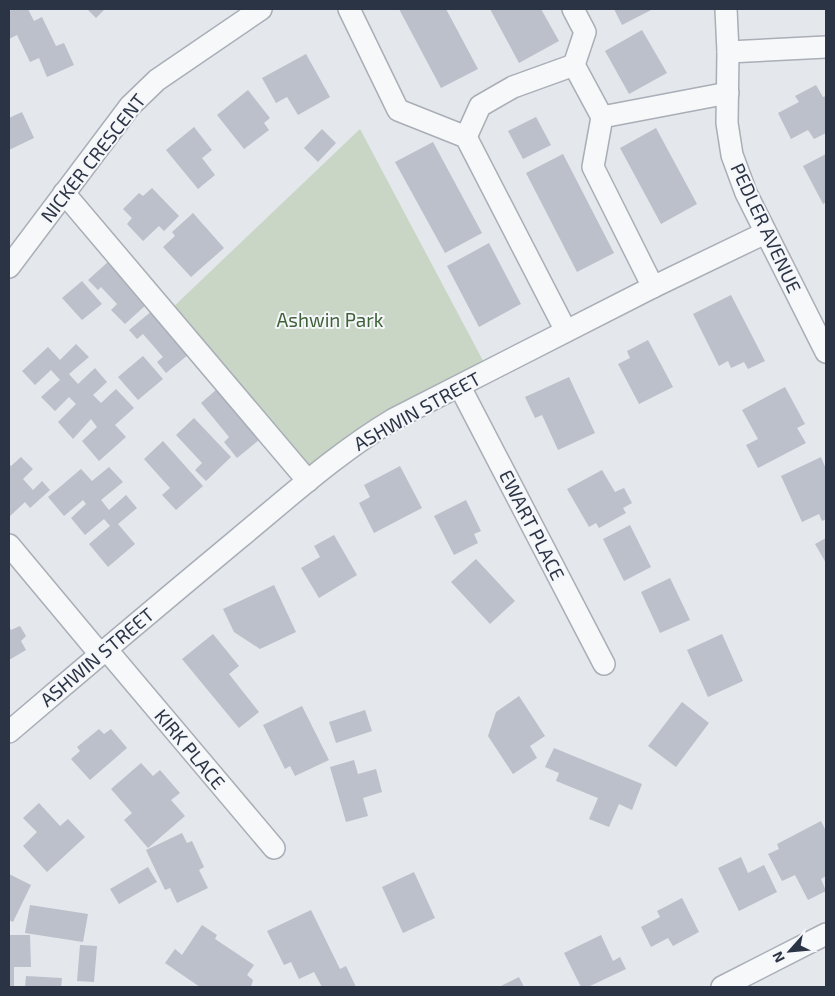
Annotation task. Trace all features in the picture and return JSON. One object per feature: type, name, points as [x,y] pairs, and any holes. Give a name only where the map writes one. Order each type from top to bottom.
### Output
[{"type":"street","name":"NICKER CRESCENT","points":[[9,267],[130,106],[157,80],[262,9]]},
{"type":"street","points":[[349,9],[398,110],[466,137],[566,331]]},
{"type":"street","points":[[573,9],[585,32],[574,65],[602,117],[593,168],[653,287]]},
{"type":"street","name":"PEDLER AVENUE","points":[[726,9],[728,52],[727,123],[732,154],[746,193],[826,352]]},
{"type":"street","points":[[728,52],[826,47]]},
{"type":"street","points":[[466,137],[480,106],[513,88],[574,65]]},
{"type":"street","points":[[602,117],[728,93]]},
{"type":"street","points":[[64,193],[308,481]]},
{"type":"street","name":"ASHWIN STREET","points":[[11,730],[308,481],[368,435],[394,419],[460,387],[566,331],[765,233]]},
{"type":"street","name":"EWART PLACE","points":[[460,387],[604,664]]},
{"type":"street","name":"KIRK PLACE","points":[[9,545],[274,848]]},
{"type":"street","points":[[722,987],[826,934]]},
{"type":"green space","name":"Ashwin Park","points":[[360,129],[489,372],[312,478],[170,310]]},
{"type":"building","points":[[28,9],[34,21],[42,17],[56,46],[64,43],[74,65],[47,77],[39,58],[30,62],[17,35],[9,39],[9,11]]},
{"type":"building","points":[[87,9],[105,9],[96,18]]},
{"type":"building","points":[[399,9],[446,9],[478,69],[441,88]]},
{"type":"building","points":[[490,9],[541,9],[559,41],[519,63]]},
{"type":"building","points":[[614,9],[653,9],[622,25]]},
{"type":"building","points":[[642,30],[667,73],[629,94],[605,51]]},
{"type":"building","points":[[306,54],[330,97],[298,115],[287,97],[276,103],[262,78]]},
{"type":"building","points":[[816,85],[823,97],[826,96],[826,133],[814,139],[808,130],[791,139],[778,113],[799,102],[795,96]]},
{"type":"building","points":[[248,90],[270,118],[264,123],[269,130],[244,149],[217,115]]},
{"type":"building","points":[[22,112],[34,138],[9,150],[9,118]]},
{"type":"building","points":[[536,117],[551,145],[523,159],[508,131]]},
{"type":"building","points":[[194,127],[212,150],[202,158],[215,175],[198,189],[166,150]]},
{"type":"building","points":[[656,128],[697,204],[661,224],[620,148]]},
{"type":"building","points":[[322,129],[336,143],[318,162],[304,148]]},
{"type":"building","points":[[433,142],[482,233],[445,253],[395,162]]},
{"type":"building","points":[[563,154],[614,253],[577,272],[526,173]]},
{"type":"building","points":[[826,154],[826,202],[823,204],[803,166]]},
{"type":"building","points":[[152,188],[179,216],[164,231],[159,226],[143,241],[127,224],[132,218],[123,209],[139,193],[143,196]]},
{"type":"building","points":[[193,213],[224,248],[191,277],[163,247],[175,236],[172,232]]},
{"type":"building","points":[[489,243],[521,304],[479,327],[447,266]]},
{"type":"building","points":[[109,261],[147,304],[125,324],[111,310],[117,304],[101,287],[98,290],[88,280]]},
{"type":"building","points":[[82,281],[102,304],[82,320],[62,298]]},
{"type":"building","points":[[731,295],[765,361],[748,369],[744,362],[731,368],[728,361],[719,366],[693,314]]},
{"type":"building","points":[[153,310],[189,354],[166,373],[157,362],[163,357],[143,334],[137,339],[129,330]]},
{"type":"building","points":[[648,340],[673,387],[639,404],[618,364],[630,358],[627,351]]},
{"type":"building","points":[[76,344],[89,357],[69,374],[78,384],[95,368],[107,382],[93,395],[101,403],[116,389],[134,408],[115,425],[126,437],[99,461],[82,441],[97,427],[91,419],[73,439],[58,422],[76,404],[69,397],[55,411],[41,397],[60,380],[51,370],[35,385],[22,371],[48,347],[60,360]]},
{"type":"building","points":[[143,356],[163,379],[138,400],[118,377]]},
{"type":"building","points":[[569,377],[595,433],[558,450],[542,415],[535,418],[525,397]]},
{"type":"building","points":[[785,387],[805,424],[797,428],[806,443],[758,468],[746,445],[758,439],[742,410]]},
{"type":"building","points":[[217,389],[259,440],[237,458],[224,442],[229,437],[201,403]]},
{"type":"building","points":[[194,418],[231,457],[206,481],[195,470],[202,463],[176,435]]},
{"type":"building","points":[[163,441],[203,486],[176,510],[162,495],[170,488],[144,459]]},
{"type":"building","points":[[21,457],[33,469],[23,479],[33,490],[42,481],[50,490],[30,508],[25,502],[9,517],[9,463],[11,466]]},
{"type":"building","points":[[821,457],[826,469],[826,519],[822,521],[819,514],[802,522],[781,476]]},
{"type":"building","points":[[400,466],[422,508],[374,533],[359,503],[370,497],[364,485]]},
{"type":"building","points":[[109,467],[123,482],[101,500],[109,510],[126,495],[137,508],[118,524],[135,544],[108,567],[89,544],[110,526],[104,519],[85,535],[71,518],[86,504],[83,500],[64,516],[48,497],[81,469],[92,481]]},
{"type":"building","points":[[602,470],[615,492],[624,488],[632,503],[623,508],[626,513],[599,528],[596,523],[589,527],[567,489]]},
{"type":"building","points":[[466,500],[481,531],[474,534],[478,543],[454,555],[434,516]]},
{"type":"building","points":[[630,525],[651,567],[624,581],[603,539]]},
{"type":"building","points":[[334,535],[357,575],[319,598],[301,568],[320,557],[314,546]]},
{"type":"building","points":[[826,538],[826,563],[815,544]]},
{"type":"building","points":[[476,559],[515,601],[490,624],[451,582]]},
{"type":"building","points":[[670,578],[690,620],[660,633],[641,592]]},
{"type":"building","points":[[274,585],[296,632],[260,649],[234,632],[223,609]]},
{"type":"building","points":[[9,626],[11,630],[20,626],[26,636],[21,641],[26,650],[9,660]]},
{"type":"building","points":[[213,634],[239,666],[229,674],[259,712],[239,728],[182,659]]},
{"type":"building","points":[[722,634],[743,681],[708,697],[687,650]]},
{"type":"building","points":[[519,696],[545,736],[530,746],[537,758],[513,774],[488,736],[496,712]]},
{"type":"building","points":[[682,702],[709,723],[676,767],[648,746]]},
{"type":"building","points":[[302,706],[329,760],[295,776],[290,766],[285,769],[263,725]]},
{"type":"building","points":[[365,710],[372,731],[336,743],[329,722]]},
{"type":"building","points":[[99,729],[104,734],[111,729],[127,748],[90,780],[71,759],[80,751],[77,747]]},
{"type":"building","points":[[554,748],[642,784],[632,810],[619,804],[609,827],[589,819],[598,798],[556,781],[559,773],[545,767]]},
{"type":"building","points":[[354,760],[358,774],[376,769],[382,792],[363,798],[368,816],[346,822],[330,767]]},
{"type":"building","points":[[141,763],[153,776],[160,770],[180,793],[171,800],[185,816],[148,848],[124,820],[132,813],[111,789]]},
{"type":"building","points":[[39,803],[60,826],[68,819],[85,837],[47,872],[23,846],[37,832],[23,818]]},
{"type":"building","points":[[821,821],[826,831],[826,876],[821,879],[826,891],[808,900],[795,875],[782,881],[768,854],[779,849],[777,844]]},
{"type":"building","points":[[182,833],[187,843],[192,841],[204,867],[199,870],[208,888],[177,903],[170,888],[165,890],[146,850]]},
{"type":"building","points":[[741,857],[748,873],[764,865],[777,892],[739,911],[718,868]]},
{"type":"building","points":[[148,867],[157,882],[119,904],[110,889]]},
{"type":"building","points":[[414,872],[435,918],[403,933],[382,887]]},
{"type":"building","points":[[9,874],[31,885],[13,922],[9,920]]},
{"type":"building","points":[[682,898],[699,932],[673,946],[668,938],[651,947],[641,927],[660,917],[657,911]]},
{"type":"building","points":[[30,905],[88,914],[83,942],[25,933]]},
{"type":"building","points":[[311,910],[340,969],[346,966],[356,987],[322,987],[314,972],[299,979],[291,962],[284,965],[267,931]]},
{"type":"building","points":[[202,925],[217,935],[215,939],[254,965],[247,975],[253,980],[251,987],[200,987],[165,963],[175,949],[182,955]]},
{"type":"building","points":[[9,935],[30,935],[31,967],[14,967],[14,987],[9,987]]},
{"type":"building","points":[[601,935],[613,961],[620,957],[626,969],[588,987],[581,987],[564,953]]},
{"type":"building","points":[[80,945],[97,946],[94,982],[77,981]]},
{"type":"building","points":[[26,976],[62,978],[61,987],[25,987]]},
{"type":"building","points":[[519,977],[524,987],[499,987]]}]
